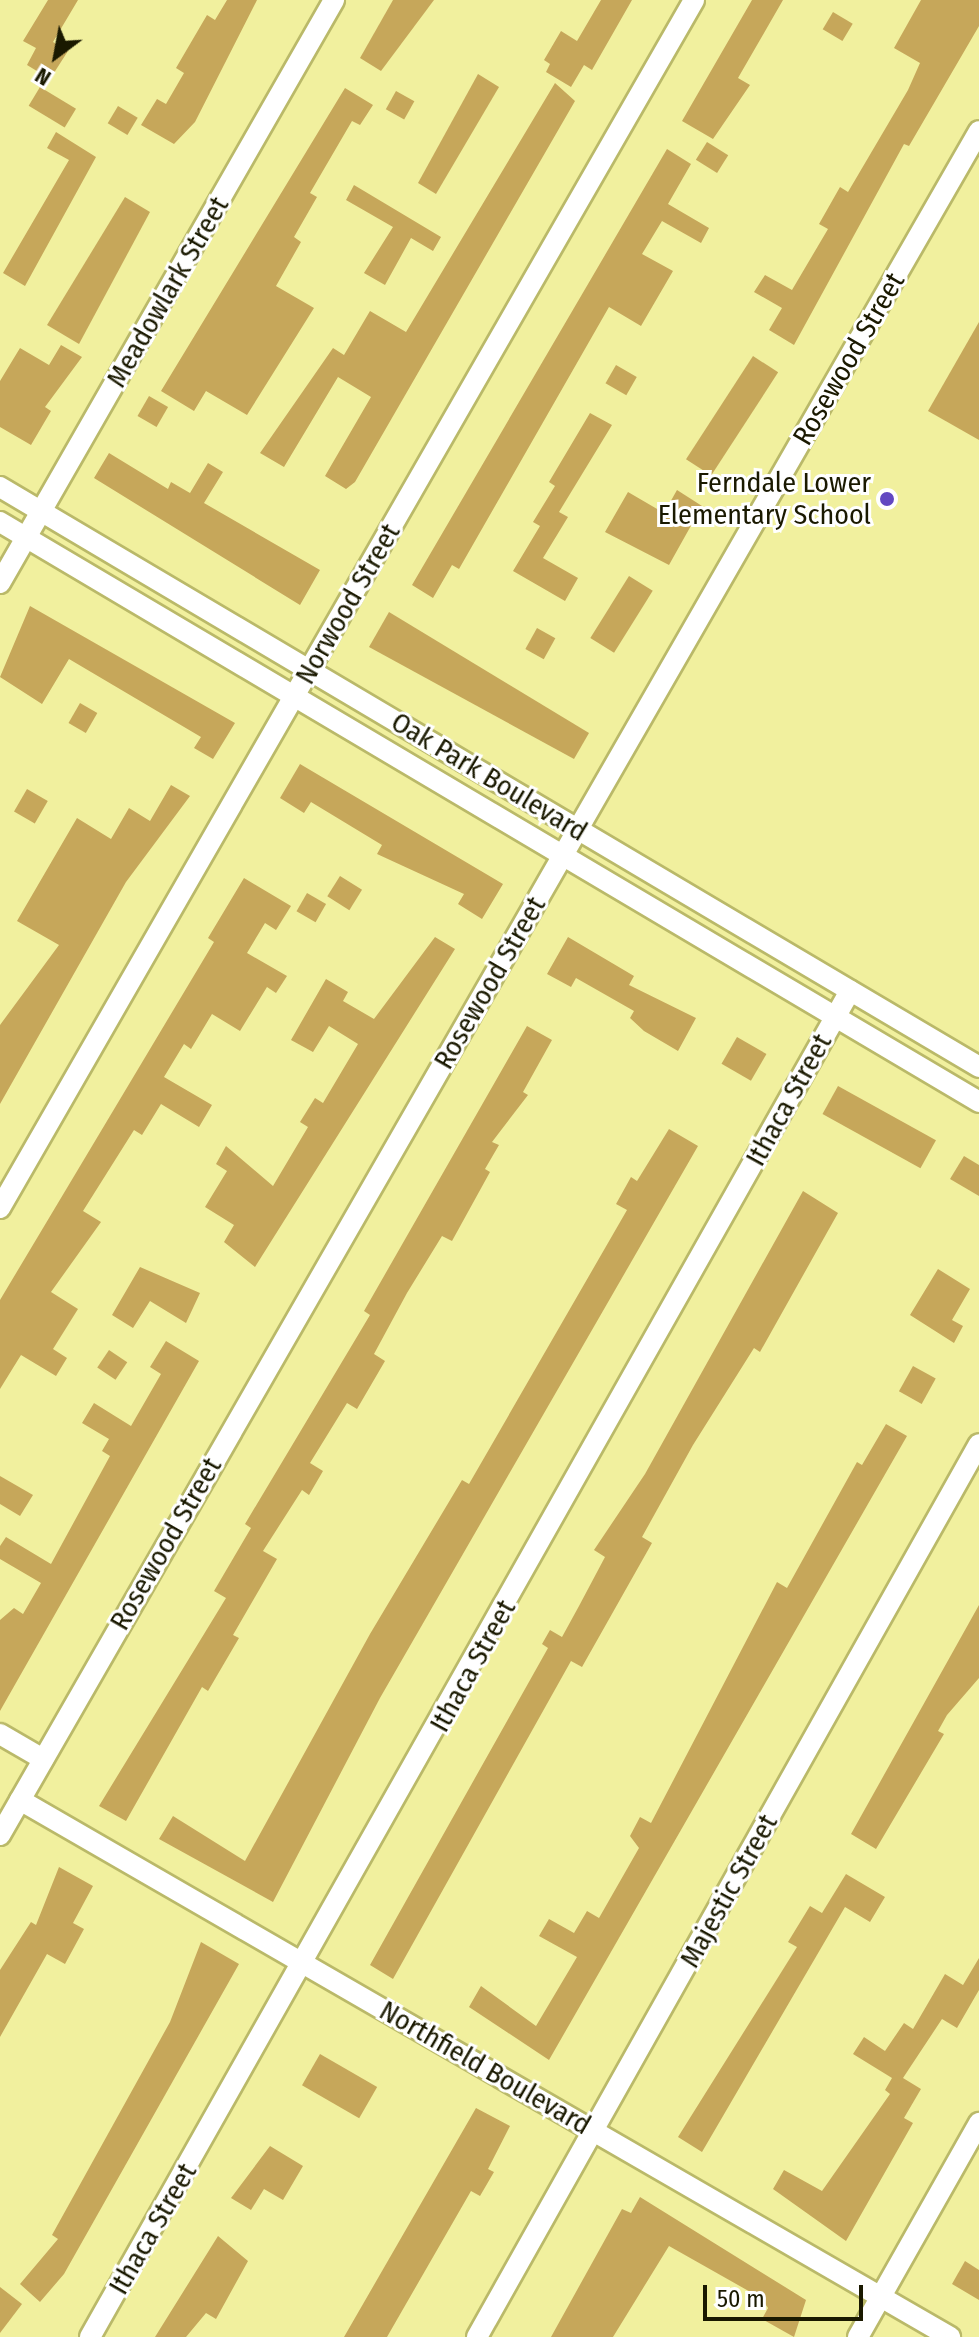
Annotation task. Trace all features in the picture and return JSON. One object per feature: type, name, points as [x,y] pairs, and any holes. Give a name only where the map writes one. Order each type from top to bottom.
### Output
[{"type":"street","name":"Meadowlark Street","points":[[0,583],[334,0]]},
{"type":"street","name":"Norwood Street","points":[[0,1208],[694,0]]},
{"type":"street","name":"Rosewood Street","points":[[0,1835],[979,131]]},
{"type":"street","name":"Oak Park Boulevard","points":[[0,487],[979,1067]]},
{"type":"street","name":"Oak Park Boulevard","points":[[0,522],[979,1102]]},
{"type":"street","name":"Ithaca Street","points":[[90,2337],[307,1964],[850,991]]},
{"type":"street","name":"Majestic Street","points":[[477,2337],[979,1444]]},
{"type":"street","points":[[0,1734],[43,1759]]},
{"type":"street","name":"Northfield Boulevard","points":[[20,1800],[950,2337]]},
{"type":"street","points":[[858,2337],[979,2123]]},
{"type":"building","points":[[48,0],[78,0],[53,42],[68,51],[50,79],[27,65],[36,48],[23,41]]},
{"type":"building","points":[[227,0],[257,0],[195,122],[174,144],[141,125],[157,99],[166,104],[184,73],[176,68],[207,15],[215,20]]},
{"type":"building","points":[[393,0],[434,0],[381,71],[360,58]]},
{"type":"building","points":[[601,0],[632,0],[592,70],[584,65],[571,87],[546,72],[550,64],[544,60],[561,31],[577,41]]},
{"type":"building","points":[[752,0],[783,0],[738,78],[750,85],[713,139],[682,121]]},
{"type":"building","points":[[921,0],[979,0],[979,26],[909,146],[904,144],[794,345],[769,330],[782,308],[754,292],[765,275],[792,290],[828,229],[819,224],[840,187],[848,192],[908,90],[920,63],[894,48]]},
{"type":"building","points":[[833,12],[853,24],[842,41],[823,29]]},
{"type":"building","points":[[478,74],[499,87],[436,194],[418,183]]},
{"type":"building","points":[[555,83],[575,101],[355,482],[346,489],[325,476],[371,397],[338,377],[284,467],[260,453],[333,348],[344,355],[370,311],[406,332]]},
{"type":"building","points":[[40,87],[76,109],[65,127],[29,106]]},
{"type":"building","points":[[345,88],[373,105],[360,125],[352,121],[310,193],[317,197],[294,237],[301,242],[276,286],[314,308],[247,415],[206,391],[194,411],[161,391]]},
{"type":"building","points":[[396,91],[414,101],[404,120],[386,109]]},
{"type":"building","points":[[118,106],[138,118],[127,135],[108,123]]},
{"type":"building","points":[[56,132],[96,157],[25,286],[3,273],[69,160],[47,148]]},
{"type":"building","points":[[707,142],[728,155],[717,173],[696,160]]},
{"type":"building","points":[[667,149],[691,164],[668,204],[709,228],[701,243],[662,221],[642,254],[673,271],[641,326],[609,307],[459,569],[452,565],[433,598],[412,585]]},
{"type":"building","points":[[354,185],[441,237],[433,251],[411,238],[385,285],[364,273],[393,227],[346,200]]},
{"type":"building","points":[[125,197],[150,212],[79,344],[47,325]]},
{"type":"building","points":[[979,322],[979,440],[928,411]]},
{"type":"building","points":[[61,345],[82,357],[45,407],[51,411],[31,445],[0,427],[0,381],[20,348],[49,365]]},
{"type":"building","points":[[753,356],[778,372],[711,475],[686,459]]},
{"type":"building","points":[[616,365],[637,377],[626,395],[606,383]]},
{"type":"building","points":[[149,396],[168,407],[157,427],[138,416]]},
{"type":"building","points":[[590,413],[612,425],[559,512],[568,517],[543,558],[578,578],[565,601],[513,571],[540,526],[533,522],[555,486],[549,482]]},
{"type":"building","points":[[109,453],[168,489],[171,482],[190,493],[208,463],[223,472],[204,503],[320,570],[300,605],[94,478]]},
{"type":"building","points":[[677,490],[702,506],[669,565],[605,532],[628,492],[664,513]]},
{"type":"building","points":[[629,576],[653,591],[614,653],[590,638]]},
{"type":"building","points":[[30,606],[235,723],[213,759],[194,748],[201,737],[69,659],[42,704],[0,677]]},
{"type":"building","points":[[389,612],[589,733],[574,759],[369,647]]},
{"type":"building","points":[[537,628],[555,638],[544,659],[525,649]]},
{"type":"building","points":[[80,703],[97,713],[86,733],[68,723]]},
{"type":"building","points":[[300,764],[503,884],[482,919],[458,904],[464,894],[377,854],[382,845],[311,802],[304,813],[280,798]]},
{"type":"building","points":[[171,785],[190,796],[126,882],[0,1104],[0,1025],[59,945],[17,921],[77,818],[111,839],[129,808],[150,821]]},
{"type":"building","points":[[27,789],[48,801],[35,824],[14,812]]},
{"type":"building","points":[[340,876],[362,890],[349,910],[327,896]]},
{"type":"building","points":[[244,878],[291,906],[276,930],[265,923],[247,953],[287,976],[276,993],[267,987],[240,1031],[212,1014],[191,1049],[184,1044],[164,1077],[212,1105],[199,1127],[161,1104],[142,1135],[134,1130],[83,1211],[101,1222],[51,1292],[78,1309],[53,1349],[67,1358],[56,1376],[21,1355],[0,1389],[0,1300],[214,942],[208,938]]},
{"type":"building","points":[[307,893],[326,904],[316,922],[296,911]]},
{"type":"building","points":[[435,937],[455,949],[255,1267],[224,1242],[234,1225],[205,1207],[227,1171],[216,1164],[226,1146],[273,1186],[308,1127],[300,1122],[315,1098],[323,1103],[358,1044],[329,1026],[313,1052],[291,1040],[326,979],[348,992],[343,1001],[374,1019]]},
{"type":"building","points":[[568,937],[634,976],[629,985],[696,1018],[678,1051],[644,1031],[630,1018],[634,1011],[576,978],[571,987],[547,974]]},
{"type":"building","points":[[527,1026],[552,1040],[523,1092],[528,1095],[492,1142],[499,1145],[485,1169],[490,1172],[452,1241],[442,1236],[407,1293],[374,1354],[385,1361],[357,1409],[347,1403],[310,1463],[323,1471],[309,1495],[302,1490],[263,1551],[277,1559],[233,1635],[239,1638],[208,1691],[202,1687],[126,1821],[99,1806],[226,1598],[214,1591],[251,1528],[245,1524],[370,1315],[364,1311]]},
{"type":"building","points":[[737,1037],[766,1054],[751,1081],[722,1064]]},
{"type":"building","points":[[838,1086],[936,1140],[920,1168],[822,1114]]},
{"type":"building","points":[[669,1129],[698,1146],[380,1698],[273,1902],[159,1839],[173,1816],[245,1861],[370,1634],[462,1480],[469,1484],[627,1210],[616,1204],[631,1177],[637,1181]]},
{"type":"building","points":[[964,1156],[979,1165],[979,1196],[950,1179]]},
{"type":"building","points":[[803,1191],[838,1213],[760,1352],[754,1348],[693,1445],[642,1537],[652,1543],[582,1667],[571,1661],[393,1979],[370,1965],[548,1648],[542,1644],[550,1630],[562,1637],[605,1557],[594,1550],[645,1474]]},
{"type":"building","points":[[140,1267],[200,1293],[186,1323],[150,1301],[133,1328],[112,1315]]},
{"type":"building","points":[[938,1269],[970,1289],[952,1320],[963,1326],[954,1343],[910,1315]]},
{"type":"building","points":[[166,1341],[199,1361],[0,1711],[0,1620],[14,1608],[23,1614],[41,1583],[0,1559],[0,1546],[6,1537],[51,1564],[110,1456],[102,1451],[109,1439],[82,1423],[94,1403],[131,1426],[161,1374],[150,1367]]},
{"type":"building","points":[[109,1350],[127,1362],[115,1380],[97,1367]]},
{"type":"building","points":[[913,1366],[936,1379],[922,1404],[899,1391]]},
{"type":"building","points":[[886,1424],[907,1436],[549,2060],[469,2007],[481,1986],[536,2026],[577,1957],[539,1936],[549,1919],[574,1933],[587,1911],[599,1918],[639,1848],[630,1836],[640,1817],[651,1823],[777,1582],[787,1588],[857,1462],[862,1465]]},
{"type":"building","points":[[0,1476],[33,1495],[20,1516],[0,1504]]},
{"type":"building","points":[[979,1605],[979,1678],[947,1715],[938,1731],[944,1734],[876,1849],[851,1834]]},
{"type":"building","points":[[59,1867],[93,1886],[73,1923],[84,1929],[65,1964],[47,1954],[0,2037],[0,1970],[31,1922],[36,1925]]},
{"type":"building","points":[[846,1874],[885,1897],[870,1922],[845,1907],[702,2152],[678,2137],[797,1947],[788,1942],[810,1906],[822,1913]]},
{"type":"building","points":[[201,1942],[239,1964],[64,2274],[40,2302],[20,2284],[58,2239],[52,2235],[170,2022]]},
{"type":"building","points":[[979,1958],[979,1990],[957,2028],[942,2019],[903,2078],[921,2089],[904,2118],[913,2123],[846,2241],[773,2189],[784,2170],[822,2191],[890,2094],[885,2090],[892,2078],[853,2054],[864,2037],[885,2051],[904,2023],[913,2029],[945,1974],[963,1985]]},
{"type":"building","points":[[320,2054],[377,2087],[359,2118],[302,2085]]},
{"type":"building","points":[[476,2108],[510,2126],[488,2169],[494,2172],[480,2196],[471,2191],[387,2337],[344,2337]]},
{"type":"building","points":[[270,2146],[303,2166],[283,2200],[264,2189],[251,2210],[231,2198]]},
{"type":"building","points":[[640,2197],[806,2300],[794,2337],[762,2319],[768,2308],[761,2298],[669,2246],[613,2337],[551,2337],[622,2209],[631,2213]]},
{"type":"building","points":[[218,2236],[248,2261],[216,2319],[206,2313],[186,2337],[155,2337]]},
{"type":"building","points":[[965,2261],[979,2270],[979,2300],[952,2284]]},
{"type":"building","points":[[0,2287],[22,2304],[0,2333]]},
{"type":"place","name":"Ferndale Lower Elementary School","points":[[887,499]]}]
